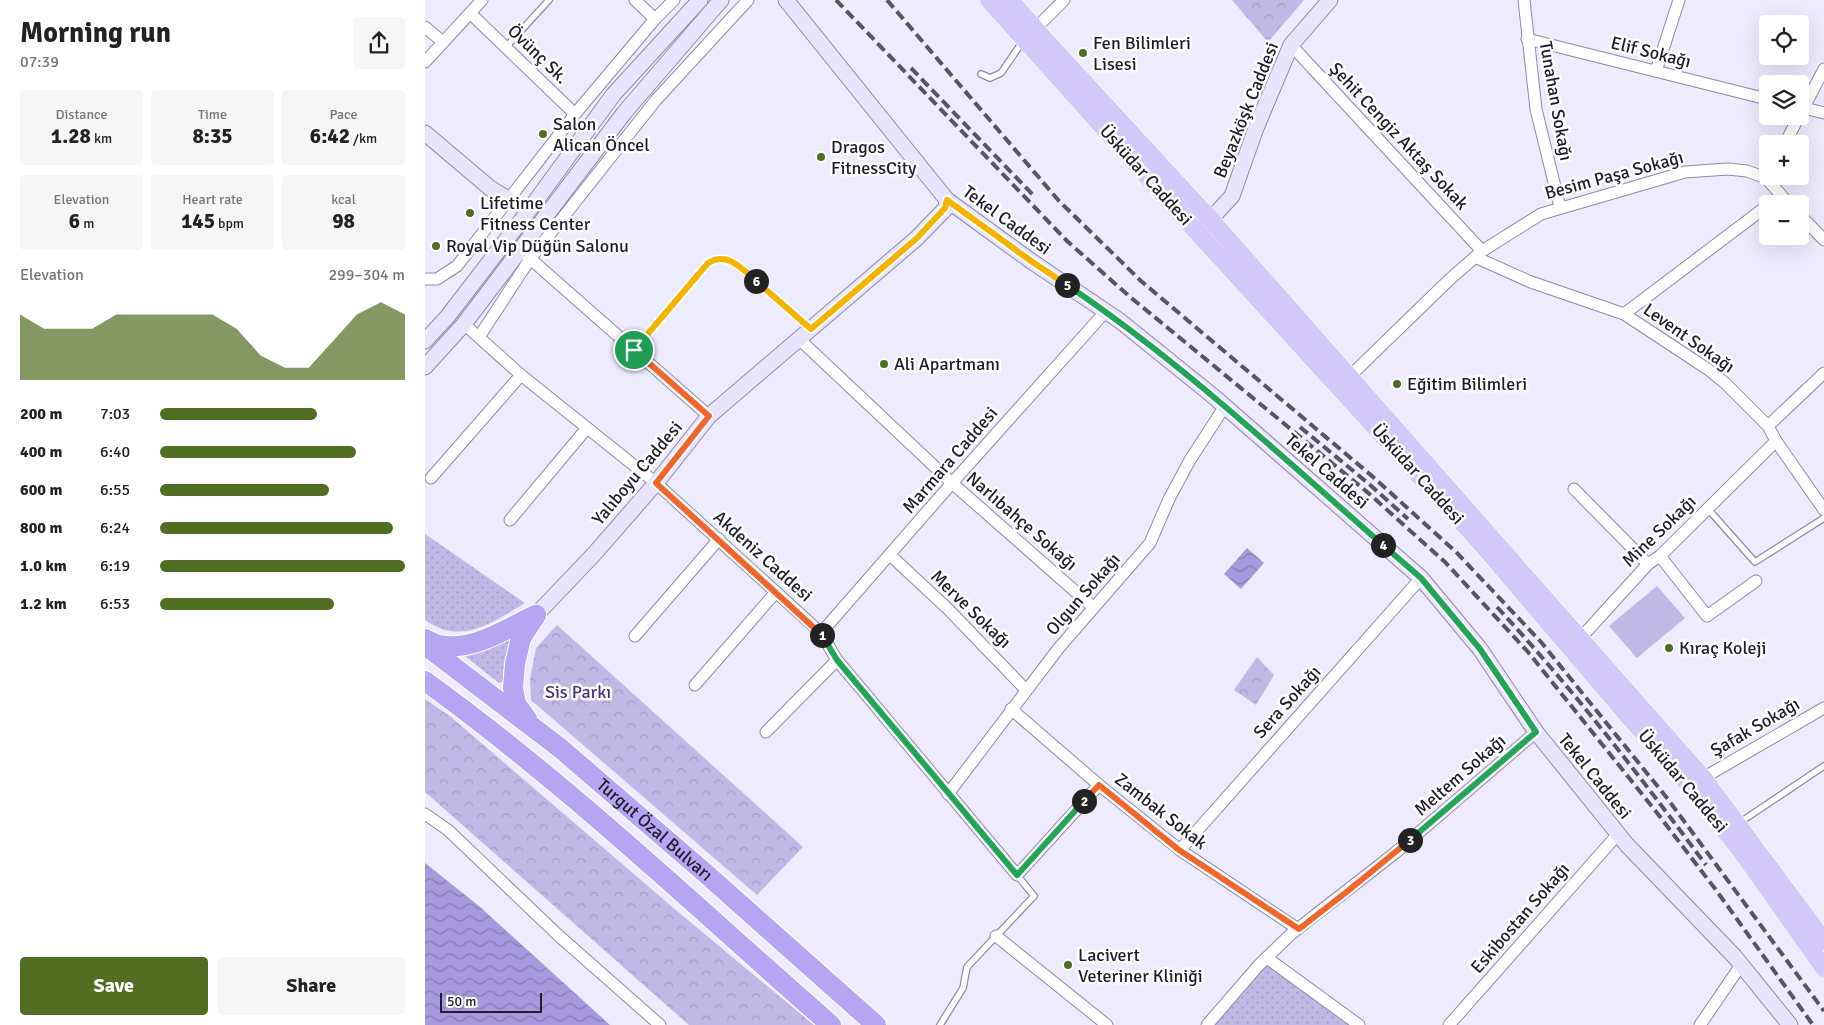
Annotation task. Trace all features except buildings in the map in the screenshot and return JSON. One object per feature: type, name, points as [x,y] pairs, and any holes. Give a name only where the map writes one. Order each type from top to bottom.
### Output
[{"type":"highway","points":[[425,639],[439,645],[453,646],[479,642],[536,615]]},
{"type":"highway","points":[[530,724],[516,704],[513,688],[515,664],[521,638],[536,615]]},
{"type":"highway","name":"Turgut Özal Bulvarı","points":[[425,645],[530,724],[704,872],[876,1025]]},
{"type":"highway","name":"Turgut Özal Bulvarı","points":[[425,681],[494,734],[602,822],[831,1025]]},
{"type":"main road","name":"Üsküdar Caddesi","points":[[989,0],[1030,34],[1211,220],[1345,381],[1576,644],[1703,778],[1824,941]]},
{"type":"main road","name":"Üsküdar Caddesi","points":[[1010,0],[1030,34],[1198,233],[1345,381]]},
{"type":"main road","name":"Üsküdar Caddesi","points":[[1576,644],[1742,852],[1824,968]]},
{"type":"street","points":[[425,62],[481,0]]},
{"type":"street","points":[[635,0],[655,19]]},
{"type":"street","points":[[425,280],[437,279],[457,266],[575,114],[655,19],[674,0]]},
{"type":"street","points":[[425,341],[448,316],[527,213],[613,95],[699,0]]},
{"type":"street","points":[[479,338],[525,254],[536,226],[624,113],[721,0]]},
{"type":"street","points":[[425,367],[525,254],[656,100],[748,0]]},
{"type":"street","name":"Tekel Caddesi","points":[[786,0],[947,200],[1031,261],[1106,311],[1225,406],[1421,578],[1480,649],[1536,732],[1618,834],[1741,965],[1790,1025]]},
{"type":"street","points":[[1030,34],[1064,0]]},
{"type":"street","name":"Beyazköşk Caddesi","points":[[1198,233],[1232,196],[1256,128],[1280,67],[1291,45],[1330,0]]},
{"type":"street","name":"Tunahan Sokağı","points":[[1524,0],[1536,109],[1560,207]]},
{"type":"street","points":[[1656,71],[1679,0]]},
{"type":"street","name":"Övünç Sk.","points":[[470,13],[575,114]]},
{"type":"street","points":[[425,27],[443,42]]},
{"type":"street","name":"Elif Sokağı","points":[[1527,39],[1759,97]]},
{"type":"street","name":"Şehit Cengiz Aktaş Sokak","points":[[1291,45],[1478,254]]},
{"type":"street","points":[[1809,96],[1824,69]]},
{"type":"street","points":[[1809,112],[1824,113]]},
{"type":"street","points":[[425,133],[490,188],[508,199]]},
{"type":"street","name":"Besim Paşa Sokağı","points":[[1345,381],[1478,254],[1541,214],[1685,172],[1728,169],[1759,175]]},
{"type":"street","points":[[1773,185],[1781,195]]},
{"type":"street","name":"Yalıboyu Caddesi","points":[[536,615],[595,553],[656,483],[709,416],[917,238],[945,208],[947,200]]},
{"type":"street","points":[[1624,314],[1759,212]]},
{"type":"street","points":[[1809,224],[1824,240]]},
{"type":"street","points":[[525,254],[709,416]]},
{"type":"street","name":"Levent Sokağı","points":[[1478,254],[1531,282],[1624,314],[1709,370],[1768,426],[1776,441],[1824,510]]},
{"type":"street","name":"Marmara Caddesi","points":[[821,633],[1106,311]]},
{"type":"street","name":"Akdeniz Caddesi","points":[[464,324],[521,375],[656,483],[821,633],[837,660],[1017,875]]},
{"type":"street","name":"Narlıbahçe Sokağı","points":[[798,338],[952,483],[1093,607]]},
{"type":"street","points":[[1768,426],[1824,373]]},
{"type":"street","points":[[431,478],[521,375]]},
{"type":"street","name":"Olgun Sokağı","points":[[948,794],[1026,690],[1093,607],[1150,543],[1169,499],[1190,460],[1225,406]]},
{"type":"street","points":[[510,520],[587,428]]},
{"type":"street","name":"Mine Sokağı","points":[[1576,644],[1648,564],[1660,556],[1776,441]]},
{"type":"street","points":[[1574,489],[1648,564]]},
{"type":"street","points":[[635,636],[719,539]]},
{"type":"street","name":"Merve Sokağı","points":[[890,555],[948,609],[1026,690]]},
{"type":"street","points":[[1660,556],[1707,616],[1756,581]]},
{"type":"street","name":"Sera Sokağı","points":[[1179,850],[1421,578]]},
{"type":"street","points":[[695,685],[776,592]]},
{"type":"street","points":[[766,732],[837,660]]},
{"type":"street","name":"Şafak Sokağı","points":[[1703,778],[1824,708]]},
{"type":"street","name":"Zambak Sokak","points":[[1011,709],[1099,785],[1179,850],[1299,929]]},
{"type":"street","name":"Meltem Sokağı","points":[[1207,1025],[1267,958],[1299,929],[1395,853],[1536,732]]},
{"type":"street","points":[[1017,875],[1099,785]]},
{"type":"street","points":[[425,814],[447,830],[559,936],[660,1025]]},
{"type":"street","name":"Eskibostan Sokağı","points":[[1449,1025],[1618,834]]},
{"type":"street","points":[[996,936],[1107,1025]]},
{"type":"street","points":[[1267,958],[1359,1025]]},
{"type":"street","points":[[1700,1025],[1741,965]]},
{"type":"lane","points":[[506,47],[549,0]]},
{"type":"lane","points":[[981,74],[990,78],[1001,73],[1030,34]]},
{"type":"lane","points":[[634,350],[708,263],[719,258],[724,258],[734,263],[811,329]]},
{"type":"lane","points":[[1708,509],[1755,562],[1824,518]]},
{"type":"lane","points":[[1737,824],[1824,766]]},
{"type":"lane","points":[[940,1025],[963,988],[967,967],[1034,896],[1017,875]]},
{"type":"green space","points":[[1232,0],[1304,0],[1268,42]]},
{"type":"green space","points":[[425,534],[525,603],[500,618],[476,629],[452,631],[439,628],[425,620]]},
{"type":"green space","points":[[1657,586],[1685,618],[1637,658],[1609,626]]},
{"type":"green space","name":"Sis Parkı","points":[[557,625],[803,847],[757,895],[531,700],[530,680],[536,648]]},
{"type":"green space","points":[[509,636],[512,638],[503,673],[504,681],[499,683],[466,657],[469,653],[478,652]]},
{"type":"green space","points":[[1257,657],[1274,675],[1256,705],[1234,690]]},
{"type":"green space","points":[[425,699],[451,717],[677,911],[814,1025],[689,1025],[425,792]]},
{"type":"green space","points":[[1268,963],[1350,1025],[1215,1025]]},
{"type":"water","points":[[1247,548],[1264,563],[1241,589],[1224,574]]},
{"type":"water","points":[[425,863],[479,906],[610,1025],[425,1025]]},
{"type":"railway","points":[[836,0],[1067,241],[1129,296],[1366,491],[1445,562],[1528,652],[1654,809],[1716,890],[1813,1025]]},
{"type":"railway","points":[[887,0],[1059,201],[1141,281],[1372,476],[1456,552],[1541,642],[1667,798],[1824,1011]]},
{"type":"railway","points":[[911,68],[1034,196]]},
{"type":"railway","points":[[1300,427],[1408,519]]},
{"type":"railway","points":[[1497,607],[1605,733],[1706,865]]},
{"type":"place","name":"Fen Bilimleri Lisesi","points":[[1083,53]]},
{"type":"place","name":"Salon Alican Öncel","points":[[543,134]]},
{"type":"place","name":"Dragos FitnessCity","points":[[821,157]]},
{"type":"place","name":"Lifetime Fitness Center","points":[[470,213]]},
{"type":"place","name":"Royal Vip Düğün Salonu","points":[[436,246]]},
{"type":"place","name":"Ali Apartmanı","points":[[884,364]]},
{"type":"place","name":"Eğitim Bilimleri","points":[[1397,384]]},
{"type":"place","name":"Kıraç Koleji","points":[[1669,648]]},
{"type":"place","name":"Lacivert Veteriner Kliniği","points":[[1068,965]]},
{"type":"route","points":[[947,200],[1031,261],[1120,321],[1213,396],[1421,578],[1480,649],[1536,732],[1395,853],[1299,929],[1179,850],[1099,785],[1017,875],[837,660],[821,633],[656,483],[709,416],[634,350],[708,263],[719,258],[730,260],[734,263],[811,329],[917,238],[945,208],[947,200]]}]
